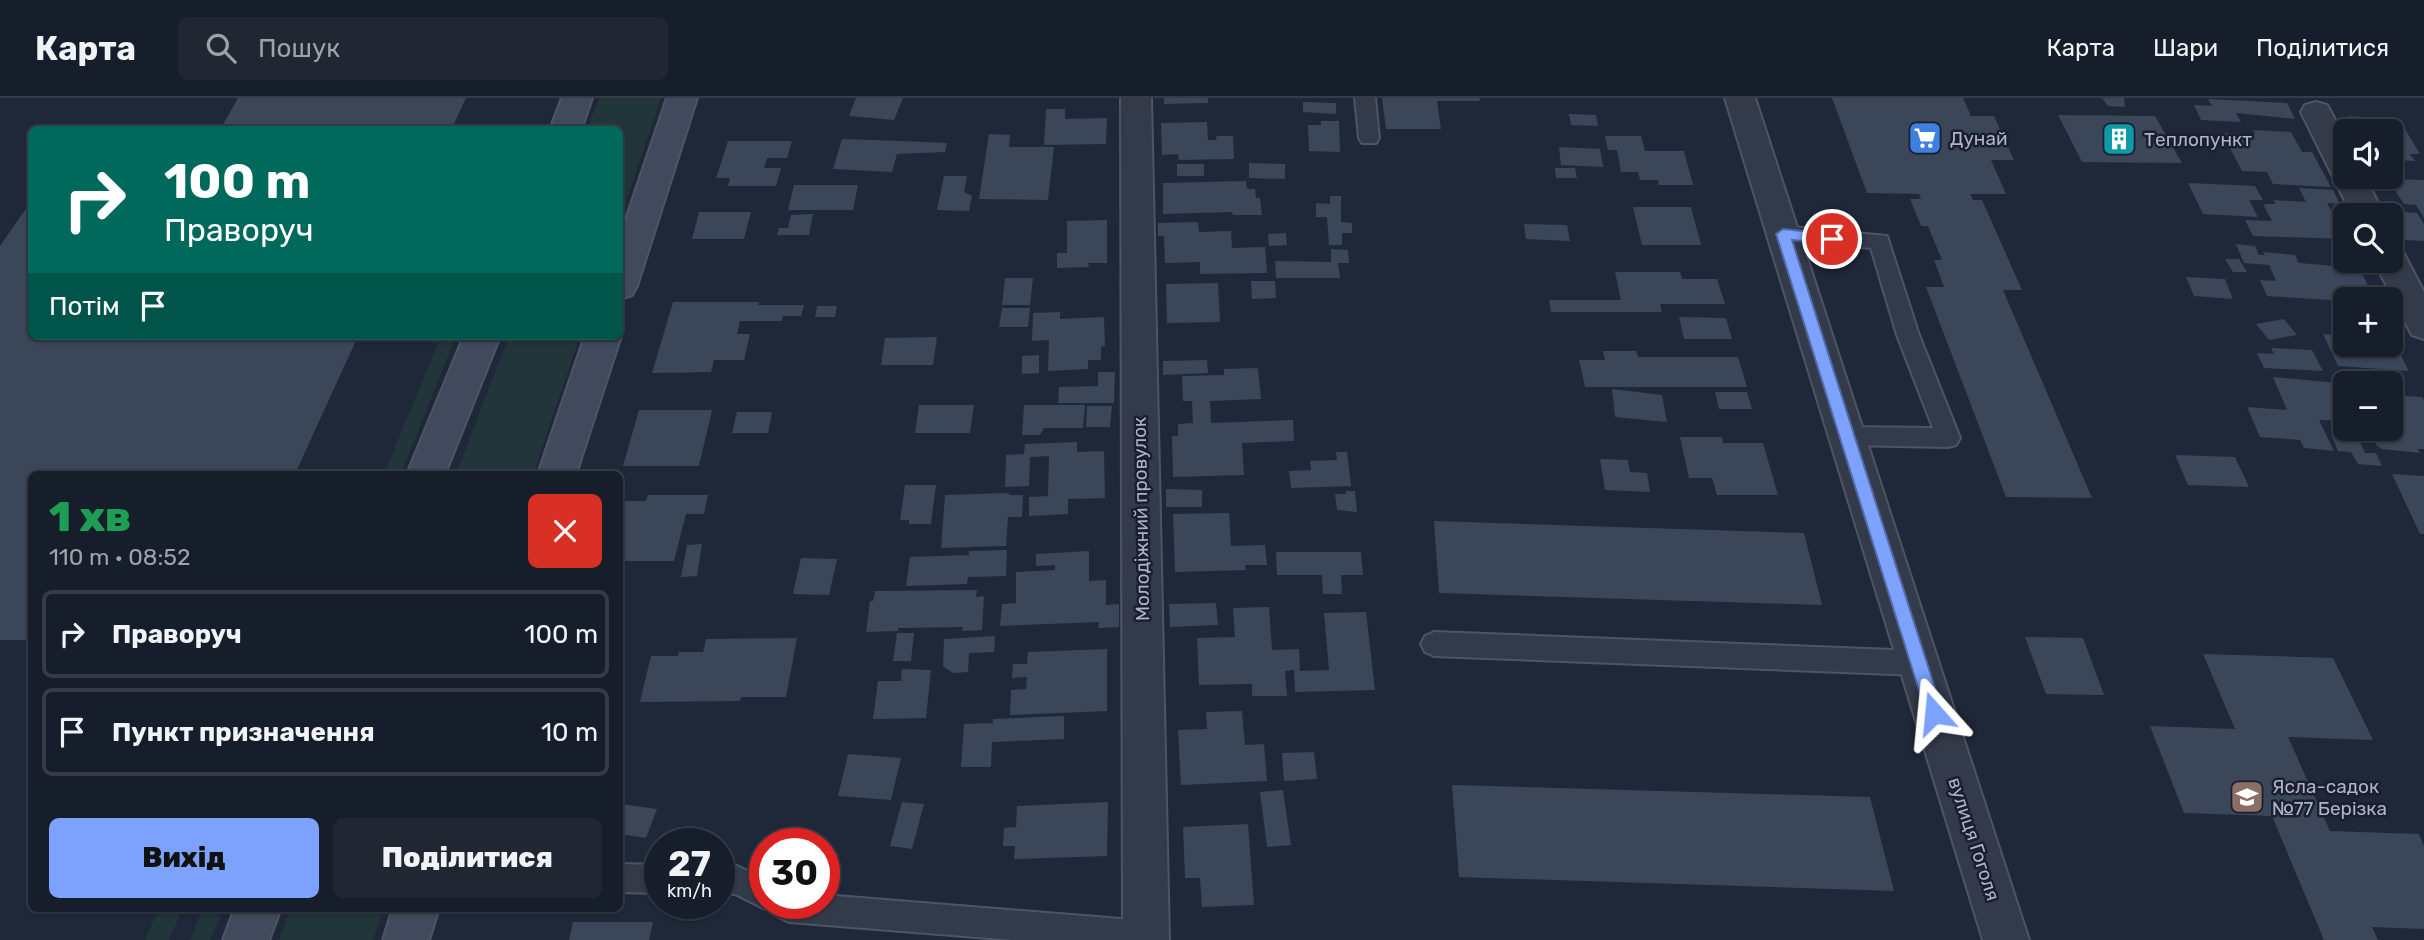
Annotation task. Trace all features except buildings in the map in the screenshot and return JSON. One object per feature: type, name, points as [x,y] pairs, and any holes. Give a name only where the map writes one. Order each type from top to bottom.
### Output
[{"type":"main road","points":[[566,126],[577,98]]},
{"type":"main road","points":[[623,277],[682,98]]},
{"type":"main road","points":[[427,471],[480,340]]},
{"type":"main road","points":[[558,471],[602,340]]},
{"type":"main road","points":[[246,940],[256,912]]},
{"type":"main road","points":[[406,940],[415,912]]},
{"type":"street","name":"Молодіжний провулок","points":[[1136,98],[1146,938]]},
{"type":"street","name":"вулиця Гоголя","points":[[1740,98],[2006,940]]},
{"type":"street","points":[[2316,112],[2333,145]]},
{"type":"street","points":[[2397,273],[2424,326]]},
{"type":"lane","points":[[1364,98],[1369,138]]},
{"type":"lane","points":[[1783,234],[1880,241],[1908,335],[1948,439],[1847,436]]},
{"type":"lane","points":[[1434,644],[1918,663]]},
{"type":"lane","points":[[623,878],[644,879]]},
{"type":"lane","points":[[840,911],[1146,938]]},
{"type":"green space","points":[[599,98],[661,98],[623,211],[623,126],[588,126]]},
{"type":"green space","points":[[439,340],[454,340],[402,471],[385,471]]},
{"type":"green space","points":[[507,340],[579,340],[534,471],[457,471]]},
{"type":"green space","points":[[157,912],[181,912],[169,940],[145,940]]},
{"type":"green space","points":[[201,912],[221,912],[210,940],[190,940]]},
{"type":"green space","points":[[290,912],[383,912],[373,940],[279,940]]},
{"type":"place","name":"Дунай","points":[[1925,138]]},
{"type":"place","name":"Теплопункт","points":[[2119,139]]},
{"type":"place","name":"Ясла-садок №77 Берізка","points":[[2247,797]]},
{"type":"route","points":[[1832,239],[1783,234],[1934,713]]}]
